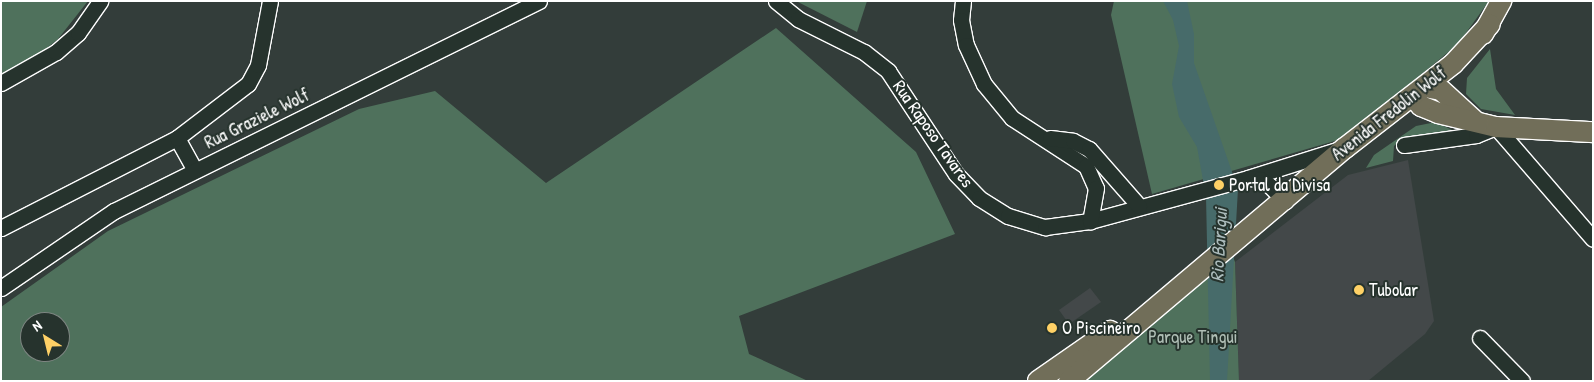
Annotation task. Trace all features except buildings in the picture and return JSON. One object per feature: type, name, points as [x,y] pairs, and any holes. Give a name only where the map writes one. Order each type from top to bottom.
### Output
[{"type":"main road","name":"Avenida Fredolin Wolf","points":[[1285,201],[1349,162],[1467,59],[1490,24],[1501,1]]},
{"type":"main road","name":"Avenida Fredolin Wolf","points":[[1054,378],[1199,270],[1285,201],[1344,148],[1425,95]]},
{"type":"main road","points":[[1425,95],[1476,121],[1496,127],[1593,132]]},
{"type":"street","points":[[1,83],[56,52],[78,33],[100,1]]},
{"type":"street","points":[[1,228],[177,138],[248,84],[258,65],[270,1]]},
{"type":"street","name":"Rua Graziele Wolf","points":[[1,288],[114,210],[416,64],[539,1]]},
{"type":"street","name":"Rua Raposo Tavares","points":[[776,1],[798,20],[864,52],[888,71],[956,174],[979,198],[1008,216],[1045,228],[1090,221],[1139,206],[1247,178],[1344,148]]},
{"type":"street","points":[[963,1],[961,20],[966,45],[984,84],[1012,118],[1044,136],[1086,166],[1096,192],[1090,221]]},
{"type":"street","points":[[1404,145],[1476,135],[1496,127],[1593,239]]},
{"type":"street","points":[[1044,136],[1073,141],[1088,149],[1117,184],[1139,206]]},
{"type":"street","points":[[177,138],[195,170]]},
{"type":"street","points":[[1247,178],[1260,179],[1285,201]]},
{"type":"street","points":[[1096,192],[1117,184]]},
{"type":"street","points":[[1480,338],[1522,381]]},
{"type":"shaded area","points":[[1408,160],[1434,321],[1425,334],[1368,381],[1239,381],[1235,262],[1348,175]]},
{"type":"shaded area","points":[[1090,288],[1101,302],[1069,324],[1059,310]]},
{"type":"green space","points":[[1,1],[88,1],[58,39],[1,86]]},
{"type":"green space","points":[[796,1],[867,1],[857,32]]},
{"type":"green space","points":[[1114,1],[1489,1],[1458,44],[1345,138],[1152,194],[1111,15]]},
{"type":"green space","points":[[776,28],[916,152],[955,234],[739,316],[749,354],[808,381],[1,381],[1,307],[108,231],[359,109],[435,91],[546,183]]},
{"type":"green space","points":[[1490,49],[1496,89],[1515,115],[1481,109],[1466,94],[1467,78]]},
{"type":"green space","points":[[1436,122],[1458,133],[1402,139],[1394,146],[1393,161],[1366,168],[1374,155],[1416,126]]},
{"type":"green space","name":"Parque Tingui","points":[[1231,252],[1235,262],[1239,381],[1069,381]]},
{"type":"water","name":"Rio Barigui","points":[[1163,1],[1187,1],[1194,34],[1194,63],[1238,189],[1227,381],[1210,381],[1206,197],[1197,147],[1179,117],[1172,84],[1179,46],[1173,20]]},
{"type":"place","name":"Portal da Divisa","points":[[1219,185]]},
{"type":"place","name":"Tubolar","points":[[1359,290]]},
{"type":"place","name":"O Piscineiro","points":[[1052,328]]}]
